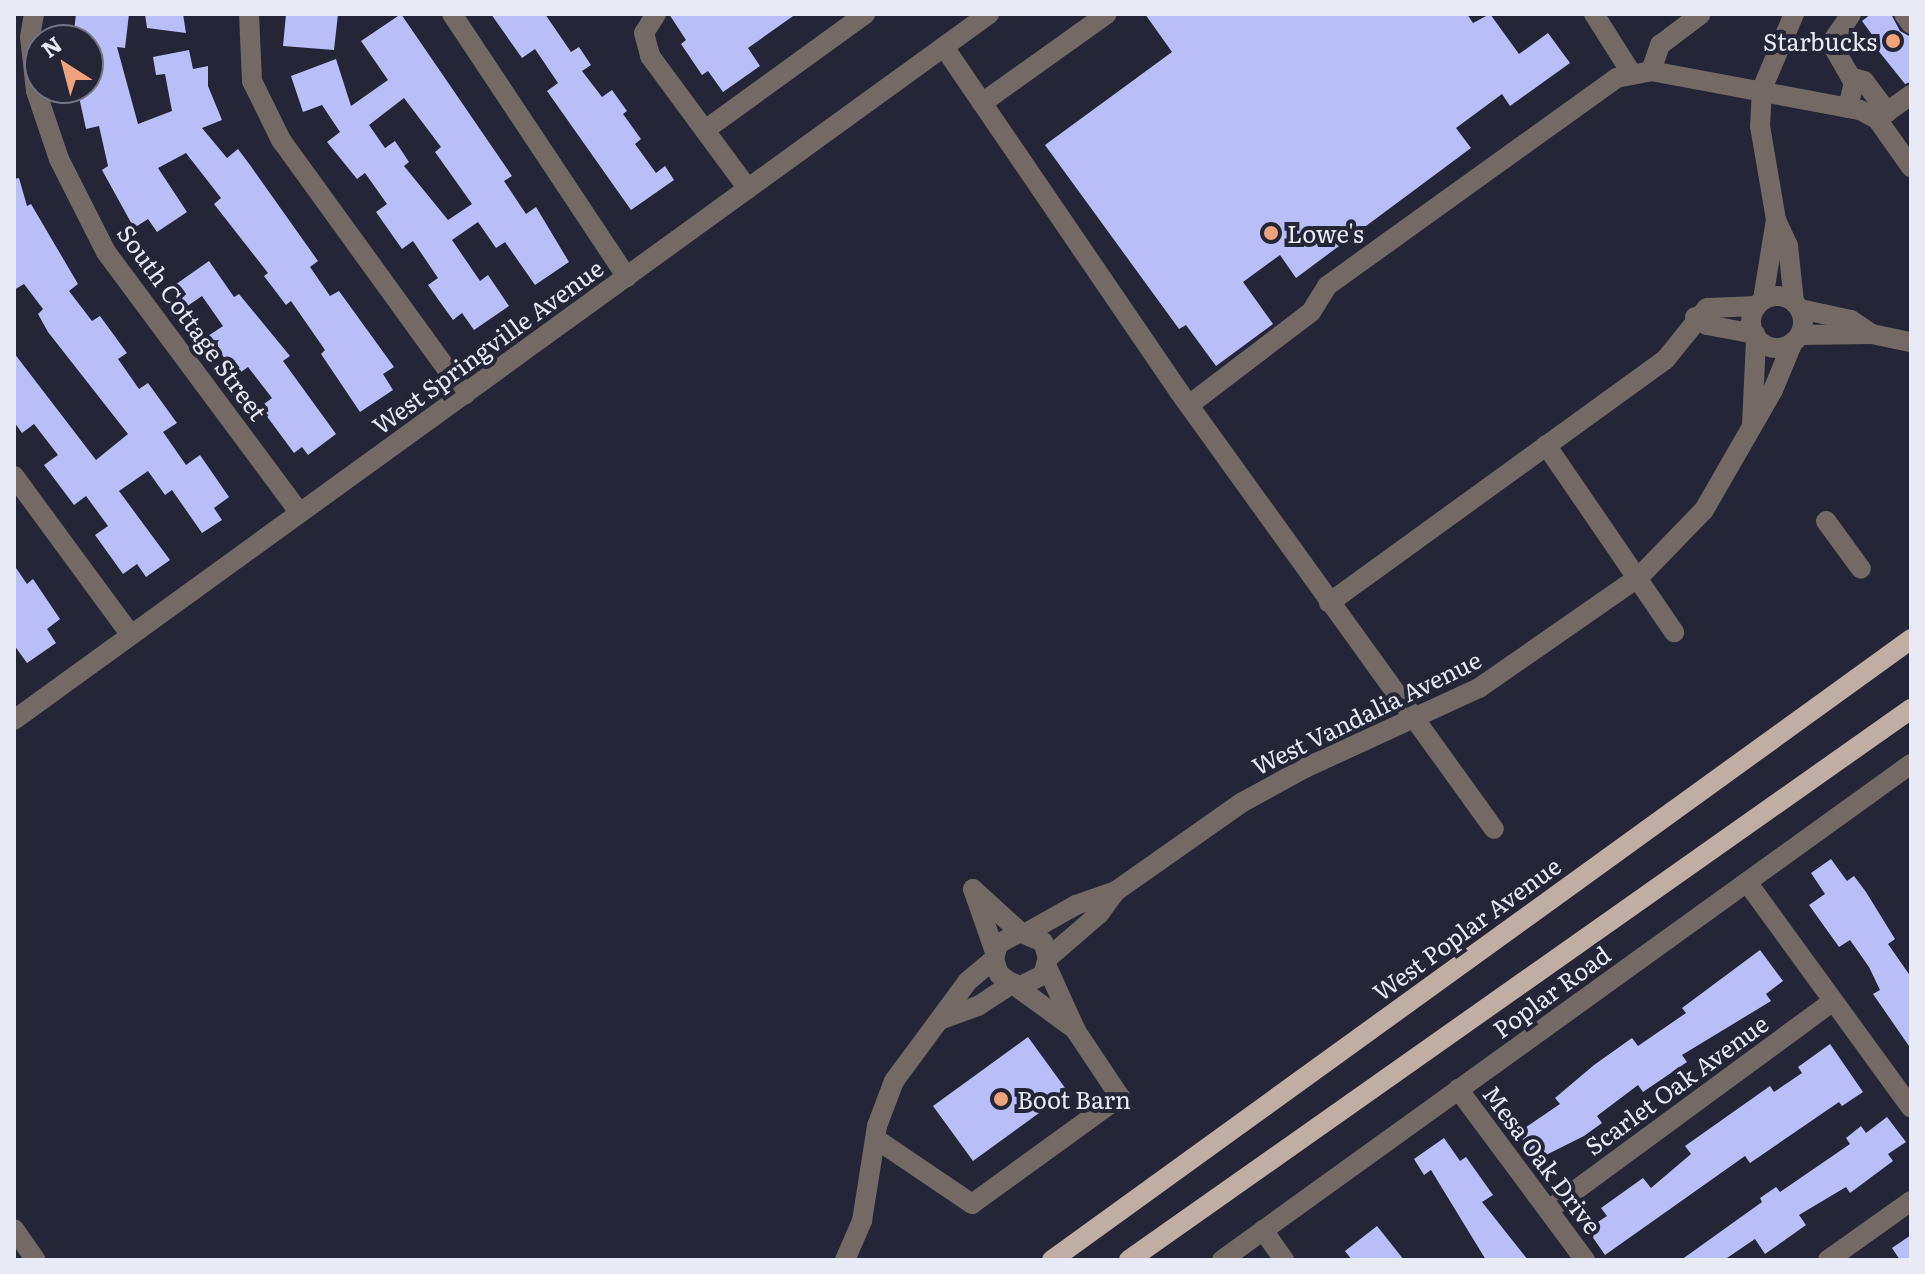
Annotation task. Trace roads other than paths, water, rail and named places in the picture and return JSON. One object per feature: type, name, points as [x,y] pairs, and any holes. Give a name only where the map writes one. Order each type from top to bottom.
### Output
[{"type":"main road","name":"West Poplar Avenue","points":[[1052,1260],[1911,639]]},
{"type":"main road","points":[[1129,1260],[1911,709]]},
{"type":"street","name":"South Cottage Street","points":[[34,14],[30,37],[36,91],[59,159],[106,252],[300,513]]},
{"type":"street","points":[[249,14],[252,81],[281,140],[465,394]]},
{"type":"street","points":[[452,14],[627,277]]},
{"type":"street","points":[[656,14],[644,33],[650,56],[748,189]]},
{"type":"street","points":[[705,130],[865,14]]},
{"type":"street","name":"West Springville Avenue","points":[[14,720],[989,14]]},
{"type":"street","points":[[982,103],[1107,14]]},
{"type":"street","points":[[1594,14],[1642,72]]},
{"type":"street","points":[[1642,72],[1660,45],[1701,14]]},
{"type":"street","points":[[1794,14],[1762,89],[1760,126],[1776,220],[1788,246],[1797,306],[1796,339]]},
{"type":"street","points":[[1851,14],[1832,49],[1853,78],[1864,81],[1911,167]]},
{"type":"street","points":[[1904,14],[1911,24]]},
{"type":"street","points":[[944,47],[1189,405],[1494,829]]},
{"type":"street","points":[[1189,405],[1311,312],[1327,286],[1350,268],[1535,131],[1616,78],[1642,72],[1762,89],[1882,116],[1911,95]]},
{"type":"street","points":[[1848,108],[1853,78]]},
{"type":"street","points":[[1756,337],[1751,317],[1760,303],[1776,220]]},
{"type":"street","points":[[1329,603],[1665,360],[1695,317],[1722,304],[1760,303],[1778,295],[1797,306],[1851,320],[1872,334]]},
{"type":"street","points":[[1695,317],[1707,325],[1756,337],[1777,349],[1796,339],[1872,334],[1911,342]]},
{"type":"street","name":"West Vandalia Avenue","points":[[1752,425],[1756,337]]},
{"type":"street","name":"West Vandalia Avenue","points":[[1024,932],[1116,891],[1241,803],[1305,768],[1414,721],[1479,688],[1639,577],[1704,510],[1796,339]]},
{"type":"street","points":[[1546,445],[1674,632]]},
{"type":"street","points":[[14,476],[131,635]]},
{"type":"street","points":[[1826,521],[1861,569]]},
{"type":"street","name":"Poplar Road","points":[[1222,1260],[1911,764]]},
{"type":"street","points":[[1747,882],[1911,1108]]},
{"type":"street","points":[[876,1139],[972,1204],[1120,1097],[1076,1031],[1043,942],[1024,932],[973,889],[999,974],[1017,984],[1076,1031]]},
{"type":"street","name":"West Vandalia Avenue","points":[[1048,962],[1099,914],[1116,891]]},
{"type":"street","points":[[845,1260],[862,1221],[876,1139],[894,1081],[917,1044],[942,1019],[968,981],[995,955],[1004,938],[1024,932]]},
{"type":"street","points":[[942,1019],[978,1006],[1017,984],[1037,981],[1048,962]]},
{"type":"street","name":"Scarlet Oak Avenue","points":[[1550,1209],[1833,1001]]},
{"type":"street","name":"Mesa Oak Drive","points":[[1458,1089],[1585,1260]]},
{"type":"street","points":[[1828,1260],[1911,1201]]},
{"type":"street","points":[[14,1229],[36,1260]]},
{"type":"street","points":[[1263,1230],[1284,1260]]},
{"type":"place","name":"Starbucks","points":[[1893,41]]},
{"type":"place","name":"Lowe's","points":[[1271,233]]},
{"type":"place","name":"Boot Barn","points":[[1001,1099]]}]
